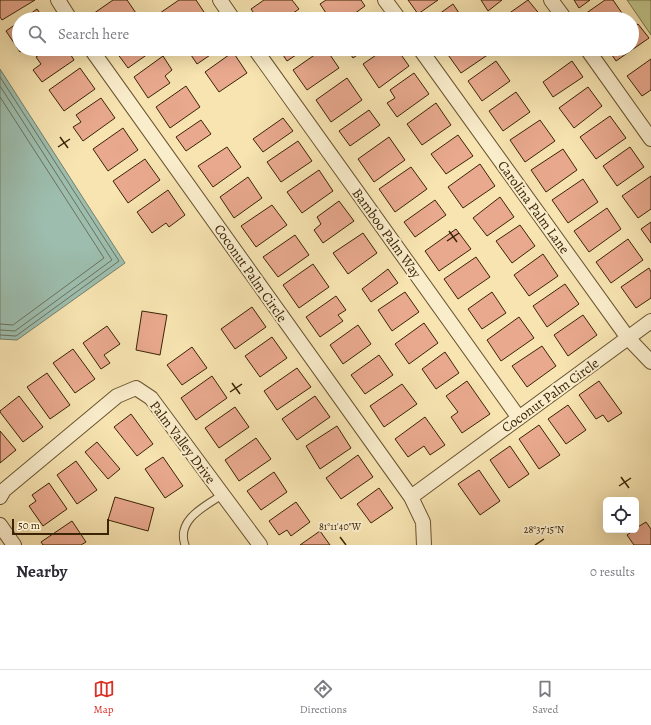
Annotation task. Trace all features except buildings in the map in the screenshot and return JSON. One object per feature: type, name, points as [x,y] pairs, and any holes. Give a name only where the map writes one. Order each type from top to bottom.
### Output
[{"type":"street","points":[[58,0],[66,12]]},
{"type":"street","points":[[220,0],[228,12]]},
{"type":"street","points":[[385,0],[394,12]]},
{"type":"street","points":[[551,0],[560,12]]},
{"type":"street","name":"Coconut Palm Circle","points":[[96,56],[411,497],[423,522],[424,545]]},
{"type":"street","name":"Bamboo Palm Way","points":[[260,56],[519,418]]},
{"type":"street","name":"Carolina Palm Lane","points":[[425,56],[628,338],[651,362]]},
{"type":"street","points":[[591,56],[651,139]]},
{"type":"street","name":"Coconut Palm Circle","points":[[411,497],[651,321]]},
{"type":"street","name":"Palm Valley Drive","points":[[0,497],[4,490],[117,396],[136,388],[151,398],[260,545]]},
{"type":"street","points":[[0,525],[14,545]]},
{"type":"lane","points":[[185,545],[183,532],[187,522],[206,505],[222,494]]},
{"type":"green space","points":[[627,0],[651,0],[651,35],[639,18],[639,12],[635,12]]},
{"type":"water","points":[[0,69],[125,263],[17,340],[0,339]]}]
